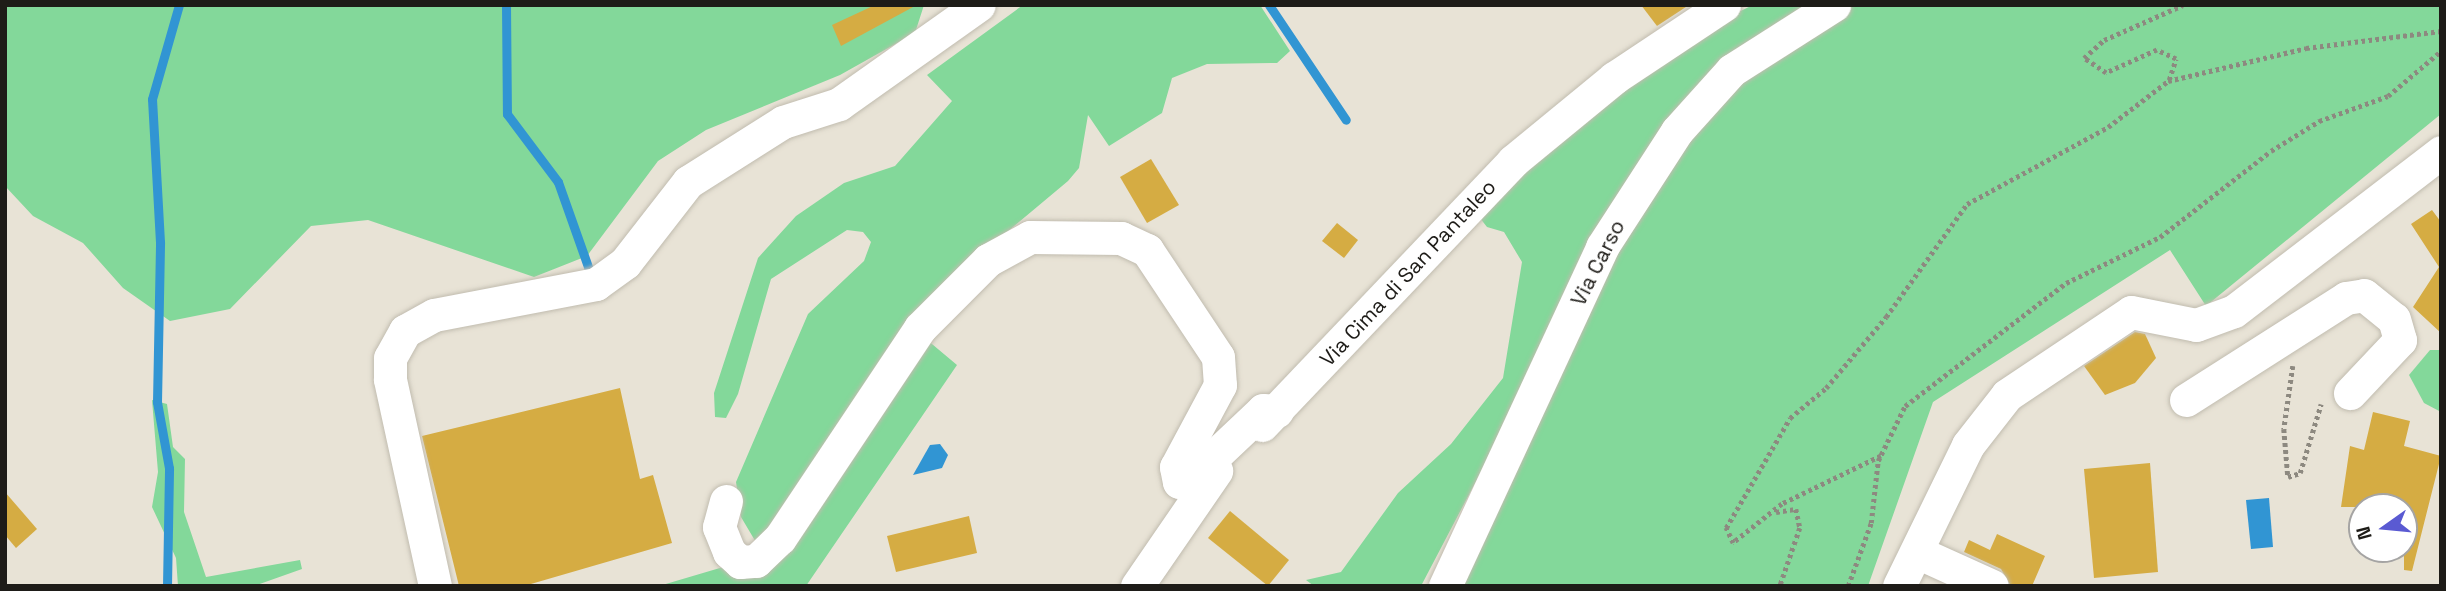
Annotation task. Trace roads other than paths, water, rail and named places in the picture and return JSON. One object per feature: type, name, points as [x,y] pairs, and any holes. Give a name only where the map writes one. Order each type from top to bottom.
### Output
[{"type":"street","points":[[435,586],[390,379],[390,358],[405,331],[435,315],[596,284],[625,263],[688,182],[783,122],[839,104],[979,5]]},
{"type":"street","name":"Via Cima di San Pantaleo","points":[[1137,586],[1199,491],[1513,162],[1614,78],[1724,5]]},
{"type":"street","name":"Via Carso","points":[[1445,586],[1602,247],[1677,131],[1732,70],[1834,5]]},
{"type":"street","points":[[1899,586],[1972,438],[2007,395],[2131,312],[2196,325],[2259,295],[2441,152]]},
{"type":"street","points":[[726,501],[719,527],[729,552],[740,562],[756,561],[780,538],[920,328],[988,260],[1030,237],[1121,238],[1141,246],[1218,357],[1220,385],[1176,467],[1180,482],[1188,481],[1263,410],[1277,411]]},
{"type":"street","points":[[2259,295],[2293,335]]},
{"type":"street","points":[[2186,400],[2356,295],[2394,319],[2400,340],[2392,355],[2339,395]]},
{"type":"street","points":[[1917,552],[1992,586]]},
{"type":"water","points":[[940,444],[948,455],[942,468],[913,475],[930,445]]},
{"type":"water","points":[[2269,498],[2273,547],[2251,549],[2246,500]]},
{"type":"waterway","points":[[167,586],[169,468],[157,402],[160,242],[152,99],[179,5]]},
{"type":"waterway","points":[[506,5],[507,114],[558,182],[592,278]]},
{"type":"waterway","points":[[1269,5],[1346,120]]}]
